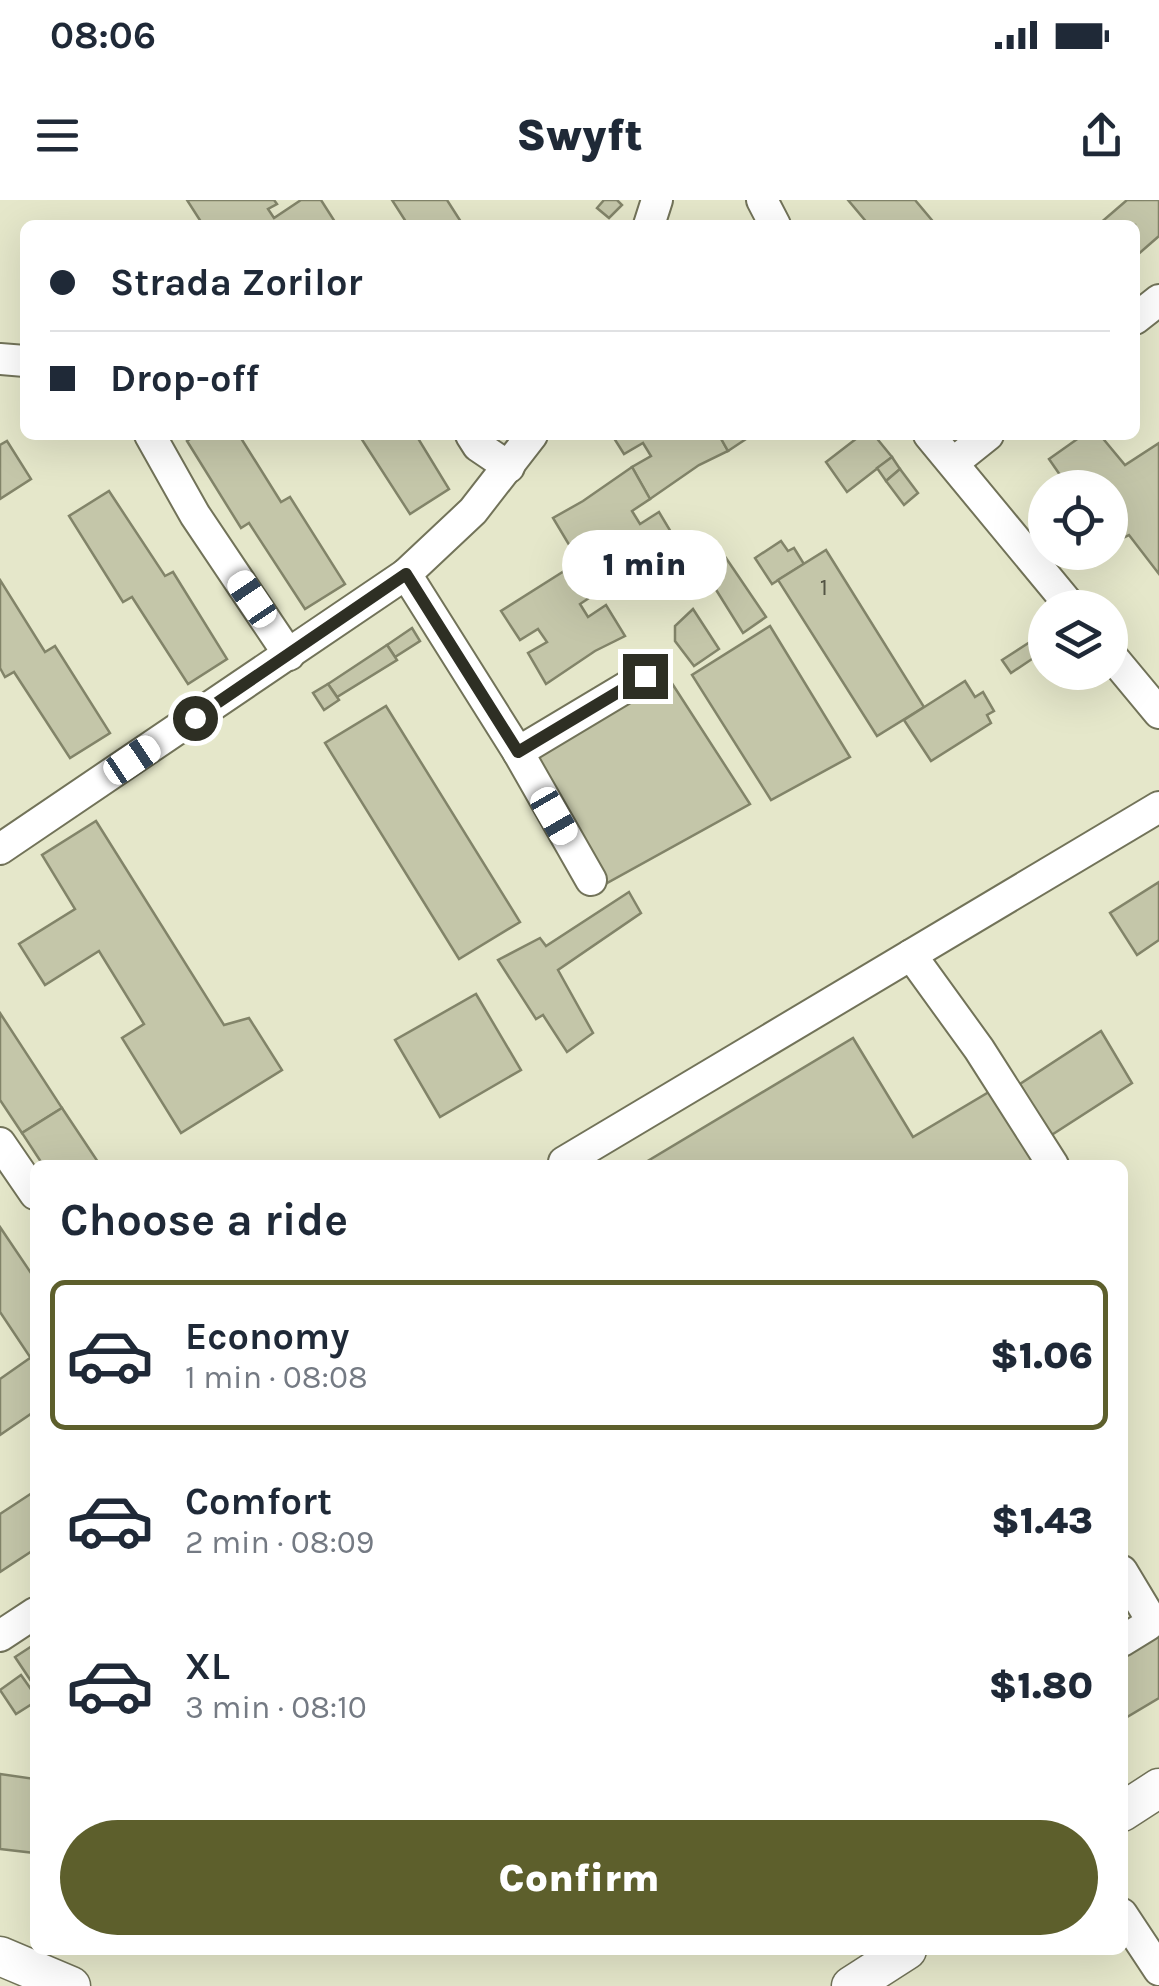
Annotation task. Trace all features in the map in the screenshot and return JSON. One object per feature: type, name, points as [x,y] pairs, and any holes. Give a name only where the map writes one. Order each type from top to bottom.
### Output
[{"type":"main road","points":[[1128,1808],[1159,1788]]},
{"type":"main road","points":[[850,1986],[899,1955]]},
{"type":"main road","points":[[0,1956],[70,1986]]},
{"type":"street","points":[[153,440],[195,515],[289,655]]},
{"type":"street","points":[[474,440],[509,467]]},
{"type":"street","points":[[0,849],[406,574],[473,512],[528,440]]},
{"type":"street","points":[[933,440],[1057,590]]},
{"type":"street","points":[[953,463],[982,440]]},
{"type":"street","points":[[406,574],[518,752],[591,880]]},
{"type":"street","points":[[518,752],[645,676]]},
{"type":"street","points":[[1128,676],[1159,713]]},
{"type":"street","points":[[567,1160],[1159,807]]},
{"type":"street","points":[[910,955],[979,1049],[1050,1160]]},
{"type":"street","points":[[0,1142],[30,1187]]},
{"type":"street","points":[[1128,1582],[1149,1616],[1148,1625],[1128,1637]]},
{"type":"street","points":[[0,1636],[30,1617]]},
{"type":"street","points":[[1128,1923],[1159,1970]]},
{"type":"building","points":[[187,200],[274,200],[277,204],[268,209],[274,218],[301,200],[321,200],[334,220],[200,220]]},
{"type":"building","points":[[392,200],[447,200],[460,220],[405,220]]},
{"type":"building","points":[[604,200],[617,200],[622,205],[609,218],[597,208]]},
{"type":"building","points":[[848,200],[915,200],[932,220],[865,220]]},
{"type":"building","points":[[1127,200],[1159,200],[1159,236],[1140,253],[1140,220],[1104,220]]},
{"type":"building","points":[[242,440],[281,502],[290,497],[345,584],[305,609],[249,523],[241,528],[187,441]]},
{"type":"building","points":[[362,440],[419,440],[449,489],[410,514]]},
{"type":"building","points":[[615,440],[722,440],[728,451],[699,465],[650,499],[632,467],[651,456],[643,443],[624,454]]},
{"type":"building","points":[[722,440],[744,440],[728,451]]},
{"type":"building","points":[[855,440],[878,440],[892,457],[847,492],[826,462]]},
{"type":"building","points":[[1076,440],[1104,440],[1125,465],[1159,443],[1159,574],[1128,535],[1128,470],[1057,470],[1049,459]]},
{"type":"building","points":[[7,441],[31,479],[0,499],[0,445]]},
{"type":"building","points":[[892,457],[900,469],[886,481],[877,468]]},
{"type":"building","points":[[632,467],[650,499],[632,511],[640,524],[659,512],[677,542],[598,592],[580,561],[599,549],[590,536],[571,548],[553,518]]},
{"type":"building","points":[[900,469],[918,493],[904,505],[886,481]]},
{"type":"building","points":[[109,491],[165,576],[173,572],[227,659],[188,684],[132,597],[123,602],[69,516]]},
{"type":"building","points":[[781,541],[788,551],[794,548],[804,564],[772,584],[755,558]]},
{"type":"building","points":[[826,550],[924,707],[877,736],[778,580]]},
{"type":"building","points":[[726,558],[766,617],[743,633],[705,572]]},
{"type":"building","points":[[580,561],[598,592],[580,604],[588,617],[606,605],[625,636],[546,684],[528,653],[547,642],[538,629],[520,640],[501,611]]},
{"type":"building","points":[[0,580],[45,652],[55,646],[110,733],[70,758],[14,672],[5,677],[0,668]]},
{"type":"building","points":[[693,609],[719,649],[694,666],[675,641],[675,626]]},
{"type":"building","points":[[770,626],[850,757],[771,800],[692,675]]},
{"type":"building","points":[[412,628],[420,641],[395,657],[387,645]]},
{"type":"building","points":[[1028,643],[1028,662],[1011,673],[1002,660]]},
{"type":"building","points":[[387,645],[397,660],[337,697],[328,684]]},
{"type":"building","points":[[664,671],[750,804],[607,883],[528,755]]},
{"type":"building","points":[[965,681],[975,697],[983,692],[994,711],[987,715],[991,723],[931,761],[904,720]]},
{"type":"building","points":[[328,684],[339,700],[324,710],[313,693]]},
{"type":"building","points":[[386,706],[520,922],[459,959],[325,743]]},
{"type":"building","points":[[96,821],[224,1025],[249,1018],[282,1070],[181,1133],[122,1038],[144,1024],[99,951],[45,985],[19,944],[75,909],[42,855]]},
{"type":"building","points":[[1159,882],[1159,940],[1137,955],[1110,913]]},
{"type":"building","points":[[629,892],[641,913],[558,970],[593,1033],[567,1052],[543,1015],[536,1019],[498,960],[540,938],[546,946]]},
{"type":"building","points":[[476,994],[521,1070],[440,1117],[395,1040]]},
{"type":"building","points":[[0,1013],[62,1108],[22,1133],[0,1100]]},
{"type":"building","points":[[1101,1031],[1132,1083],[1050,1136],[1020,1084]]},
{"type":"building","points":[[853,1038],[913,1137],[994,1089],[1037,1160],[649,1160]]},
{"type":"building","points":[[62,1108],[97,1160],[40,1160],[22,1133]]},
{"type":"building","points":[[0,1227],[30,1272],[30,1357],[0,1312]]},
{"type":"building","points":[[30,1358],[30,1414],[0,1435],[0,1379]]},
{"type":"building","points":[[30,1494],[30,1552],[0,1572],[0,1514]]},
{"type":"building","points":[[1159,1634],[1159,1698],[1128,1716],[1128,1652]]},
{"type":"building","points":[[30,1647],[30,1680],[15,1657]]},
{"type":"building","points":[[21,1675],[30,1688],[30,1705],[16,1714],[0,1690]]},
{"type":"building","points":[[0,1774],[30,1778],[30,1852],[0,1849]]},
{"type":"route","points":[[195,718],[406,574],[518,752],[645,676]]}]
